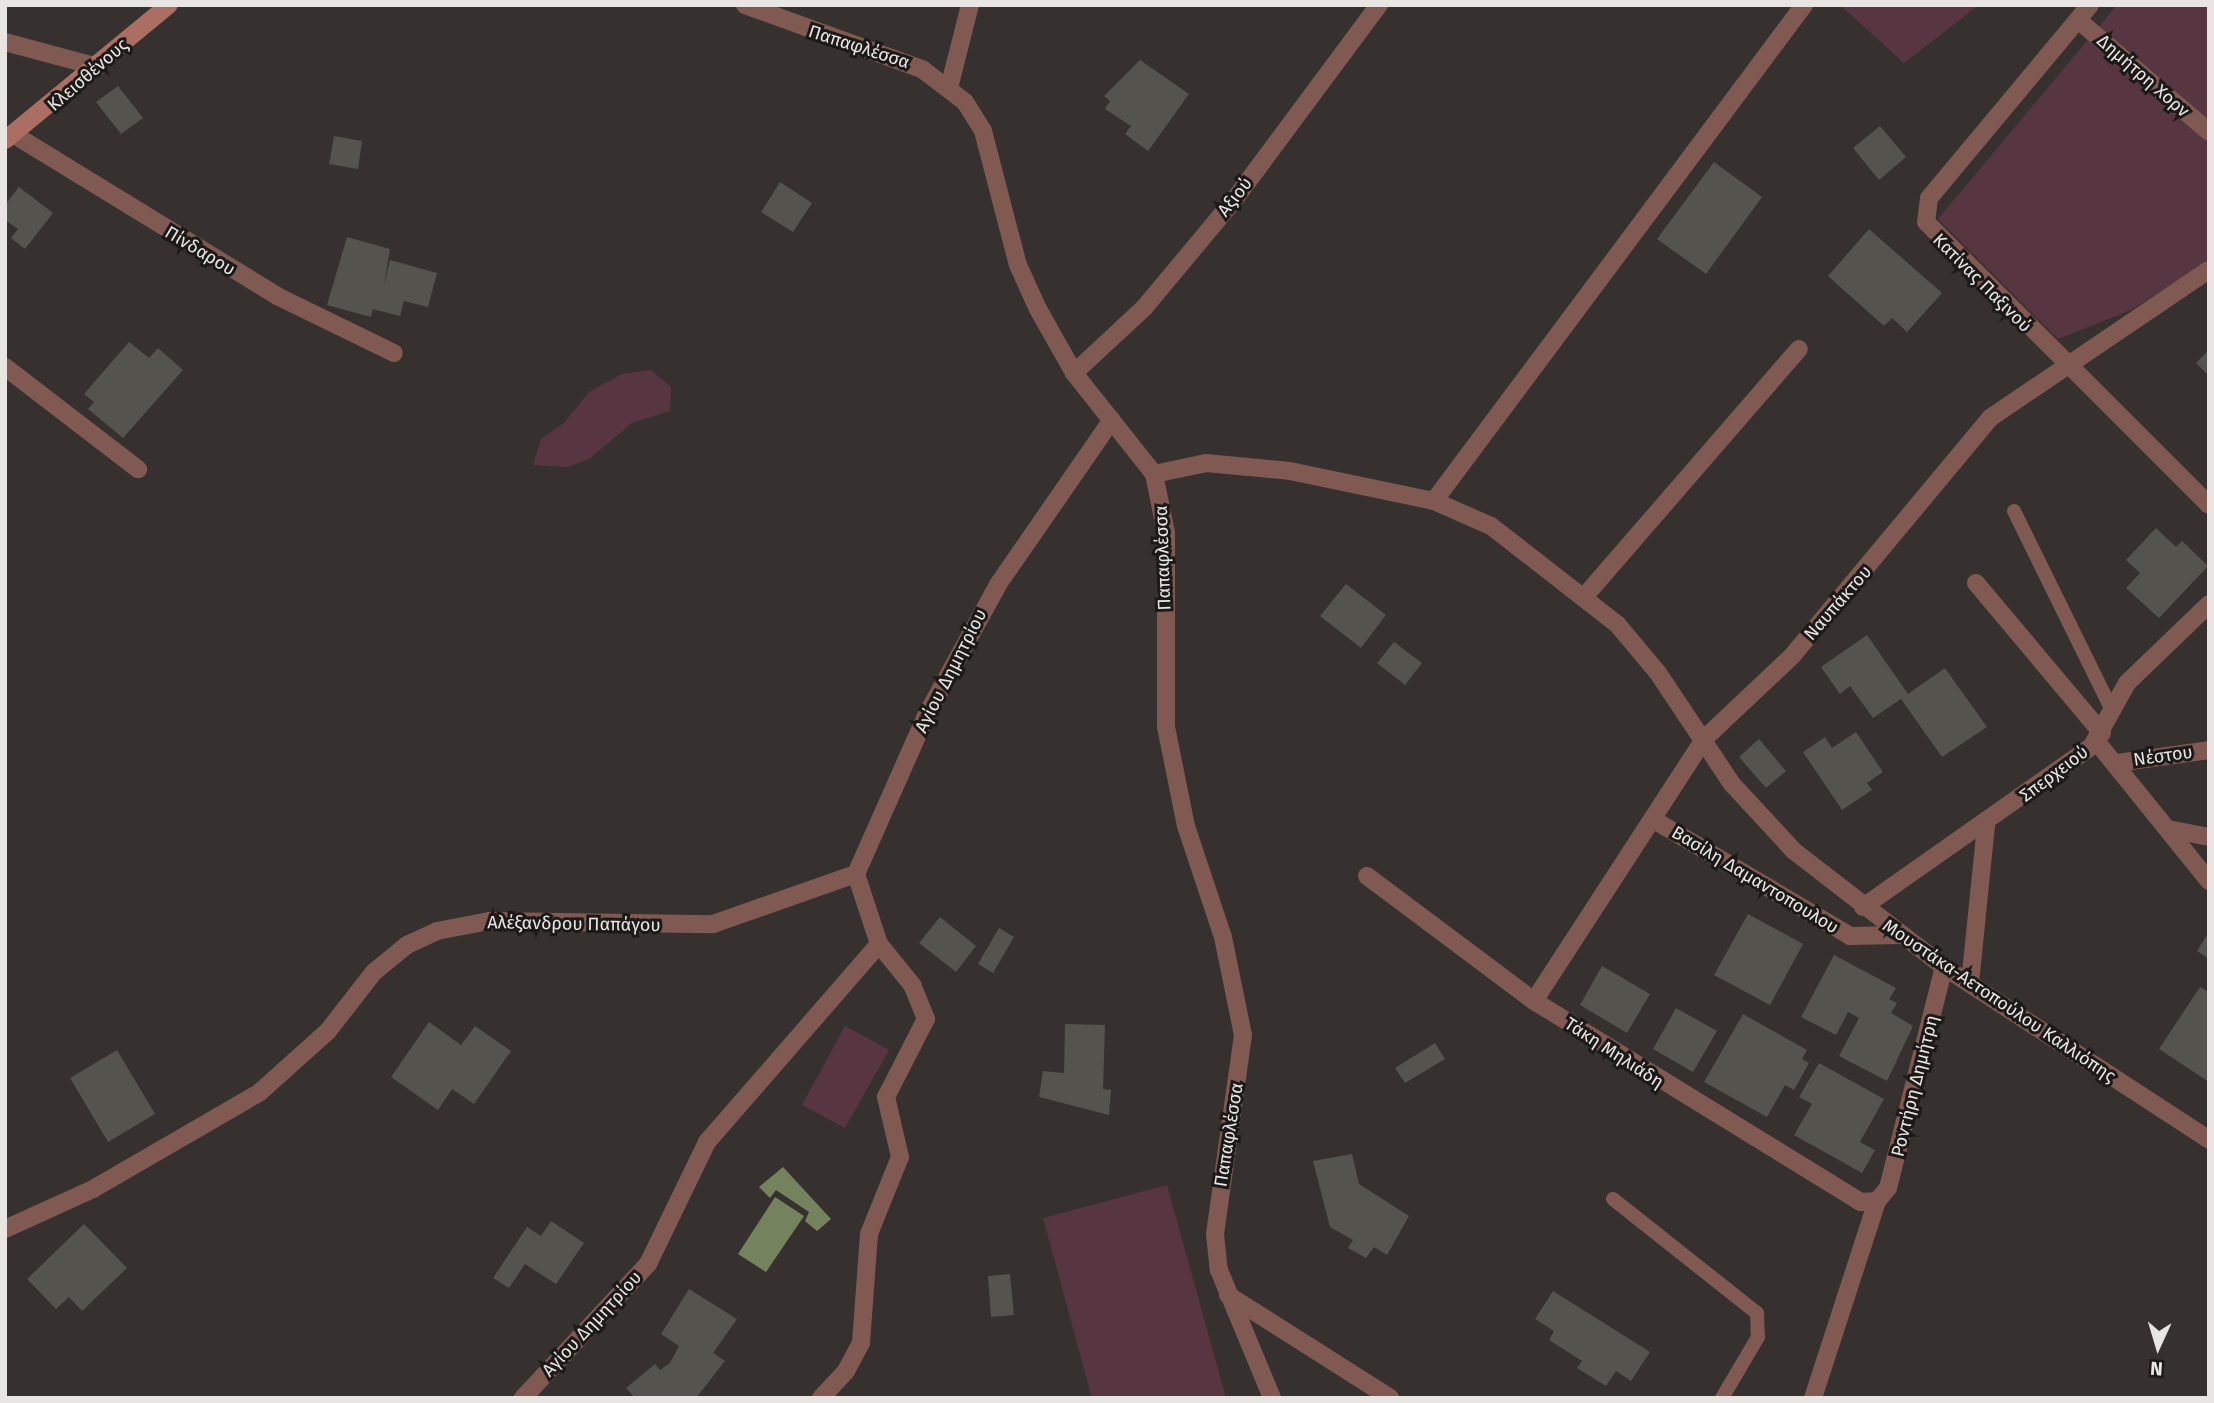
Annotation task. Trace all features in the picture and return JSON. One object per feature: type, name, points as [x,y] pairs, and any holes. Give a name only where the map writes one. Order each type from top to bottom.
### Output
[{"type":"main road","name":"Κλεισθένους","points":[[9,137],[98,67],[169,5]]},
{"type":"street","name":"Παπαφλέσσα","points":[[745,5],[892,56],[949,88],[983,131],[1017,265],[1074,373],[1154,474],[1166,533],[1166,727],[1186,826],[1223,937],[1243,1035],[1215,1234],[1228,1295],[1272,1398]]},
{"type":"street","points":[[949,88],[970,5]]},
{"type":"street","name":"Αξιού","points":[[1074,373],[1144,309],[1234,200],[1379,5]]},
{"type":"street","points":[[1434,501],[1804,5]]},
{"type":"street","name":"Κατίνας Παξινού","points":[[2090,5],[1929,198],[1924,216],[1929,229],[2209,505]]},
{"type":"street","name":"Δημήτρη Χορν","points":[[2078,20],[2209,132]]},
{"type":"street","points":[[5,43],[98,67]]},
{"type":"street","name":"Πίνδαρου","points":[[9,137],[277,296],[394,353]]},
{"type":"street","name":"Ναυπάκτου","points":[[1534,1001],[1654,820],[1704,739],[1792,656],[1990,418],[2209,270]]},
{"type":"street","points":[[1584,597],[1799,349]]},
{"type":"street","points":[[5,367],[138,469]]},
{"type":"street","name":"Αγίου Δημητρίου","points":[[856,874],[962,641],[1112,420]]},
{"type":"street","name":"Μουστάκα-Αετοπούλου Καλλιόπης","points":[[1154,474],[1206,463],[1290,471],[1434,501],[1491,526],[1584,597],[1639,650],[1763,820],[1863,907],[1944,967],[2209,1140]]},
{"type":"street","points":[[1976,583],[2209,881]]},
{"type":"street","name":"Σπερχειού","points":[[1863,907],[1986,825],[2099,737],[2127,683],[2209,604]]},
{"type":"street","name":"Νέστου","points":[[2117,764],[2209,750]]},
{"type":"street","name":"Βασίλη Δαμαντοπουλου","points":[[1654,820],[1850,936],[1899,935]]},
{"type":"street","points":[[1970,983],[1986,825]]},
{"type":"street","points":[[2168,830],[2208,836]]},
{"type":"street","points":[[821,1398],[846,1371],[861,1343],[869,1234],[900,1157],[886,1097],[926,1018],[914,985],[879,944],[856,874]]},
{"type":"street","name":"Αλέξανδρου Παπάγου","points":[[5,1229],[93,1189],[260,1092],[328,1031],[374,972],[407,945],[437,931],[489,921],[713,924],[856,874]]},
{"type":"street","name":"Τάκη Μηλιάδη","points":[[1367,876],[1534,1001],[1850,1197],[1877,1201]]},
{"type":"street","name":"Αγίου Δημητρίου","points":[[523,1398],[641,1272],[667,1231],[707,1142],[879,944]]},
{"type":"street","name":"Ροντήρη Δημήτρη","points":[[1813,1398],[1877,1201],[1892,1176],[1944,967]]},
{"type":"street","points":[[1228,1295],[1390,1398]]},
{"type":"lane","points":[[2014,510],[2112,708]]},
{"type":"lane","points":[[1613,1199],[1757,1312],[1758,1337],[1722,1398]]},
{"type":"shaded area","points":[[1840,5],[1979,5],[1904,63]]},
{"type":"shaded area","points":[[2117,5],[2209,5],[2209,261],[2131,310],[2058,339],[1938,219]]},
{"type":"shaded area","points":[[651,370],[671,387],[670,411],[632,423],[589,459],[568,467],[533,465],[541,439],[564,423],[589,392],[622,374]]},
{"type":"shaded area","points":[[845,1026],[889,1050],[845,1128],[802,1105]]},
{"type":"shaded area","points":[[783,1167],[831,1219],[817,1231],[805,1221],[809,1212],[776,1190],[770,1198],[759,1187]]},
{"type":"shaded area","points":[[1167,1185],[1226,1398],[1092,1398],[1043,1218]]},
{"type":"shaded area","points":[[775,1197],[804,1216],[766,1272],[738,1254]]},
{"type":"building","points":[[1140,60],[1189,94],[1148,151],[1125,134],[1131,126],[1105,109],[1110,101],[1104,96]]},
{"type":"building","points":[[118,86],[143,118],[121,134],[96,102]]},
{"type":"building","points":[[1880,126],[1906,157],[1879,180],[1853,148]]},
{"type":"building","points":[[334,136],[362,141],[358,169],[329,164]]},
{"type":"building","points":[[1714,162],[1762,197],[1706,274],[1657,239]]},
{"type":"building","points":[[780,182],[812,203],[793,232],[761,212]]},
{"type":"building","points":[[19,187],[53,213],[25,249],[11,238],[18,229],[5,220],[5,205]]},
{"type":"building","points":[[1869,229],[1942,293],[1907,332],[1892,318],[1884,326],[1828,276]]},
{"type":"building","points":[[347,237],[390,249],[384,285],[390,260],[437,273],[428,307],[404,301],[400,316],[373,309],[371,317],[327,305]]},
{"type":"building","points":[[129,342],[149,358],[158,348],[183,370],[123,438],[88,409],[94,402],[84,394]]},
{"type":"building","points":[[2209,350],[2209,376],[2196,363]]},
{"type":"building","points":[[2156,528],[2176,547],[2182,541],[2208,566],[2159,618],[2126,588],[2140,573],[2126,560]]},
{"type":"building","points":[[1346,584],[1386,615],[1361,648],[1320,616]]},
{"type":"building","points":[[1867,635],[1908,694],[1945,668],[1987,727],[1942,757],[1901,699],[1873,718],[1850,686],[1840,694],[1821,667]]},
{"type":"building","points":[[1394,642],[1422,663],[1405,685],[1377,663]]},
{"type":"building","points":[[1856,732],[1883,772],[1867,783],[1872,790],[1842,810],[1803,752],[1825,737],[1832,748]]},
{"type":"building","points":[[1759,739],[1786,771],[1766,788],[1739,757]]},
{"type":"building","points":[[1748,914],[1803,944],[1770,1005],[1714,975]]},
{"type":"building","points":[[940,917],[976,946],[956,972],[919,943]]},
{"type":"building","points":[[999,928],[1014,937],[993,973],[978,964]]},
{"type":"building","points":[[2209,932],[2209,959],[2197,951]]},
{"type":"building","points":[[1834,955],[1896,988],[1889,999],[1897,1003],[1891,1013],[1913,1026],[1887,1081],[1839,1056],[1859,1018],[1848,1012],[1836,1035],[1801,1017]]},
{"type":"building","points":[[1602,966],[1650,994],[1627,1033],[1580,1005]]},
{"type":"building","points":[[2200,987],[2209,992],[2209,1082],[2159,1049]]},
{"type":"building","points":[[1676,1008],[1717,1031],[1693,1072],[1653,1049]]},
{"type":"building","points":[[1743,1014],[1807,1050],[1802,1059],[1809,1063],[1794,1090],[1785,1085],[1767,1117],[1704,1082]]},
{"type":"building","points":[[429,1022],[461,1045],[475,1026],[511,1051],[474,1104],[452,1089],[438,1110],[391,1077]]},
{"type":"building","points":[[1065,1024],[1105,1025],[1103,1089],[1111,1090],[1109,1115],[1039,1097],[1043,1071],[1064,1073]]},
{"type":"building","points":[[1435,1043],[1445,1059],[1405,1083],[1395,1068]]},
{"type":"building","points":[[117,1050],[155,1114],[108,1142],[70,1078]]},
{"type":"building","points":[[1819,1063],[1884,1099],[1860,1142],[1875,1150],[1862,1173],[1794,1135],[1812,1104],[1799,1097]]},
{"type":"building","points":[[1352,1154],[1359,1184],[1409,1216],[1387,1255],[1374,1247],[1366,1258],[1348,1248],[1353,1240],[1330,1227],[1313,1161]]},
{"type":"building","points":[[551,1221],[584,1243],[556,1284],[525,1264],[509,1288],[493,1278],[527,1227],[541,1236]]},
{"type":"building","points":[[84,1224],[127,1268],[82,1311],[69,1297],[56,1309],[27,1279]]},
{"type":"building","points":[[1010,1274],[1014,1315],[991,1317],[988,1276]]},
{"type":"building","points":[[689,1289],[737,1319],[713,1353],[725,1361],[696,1398],[635,1398],[626,1388],[655,1364],[660,1370],[670,1363],[679,1346],[661,1334]]},
{"type":"building","points":[[1553,1291],[1650,1352],[1631,1381],[1616,1371],[1606,1386],[1577,1368],[1582,1361],[1549,1340],[1554,1331],[1535,1319]]}]
